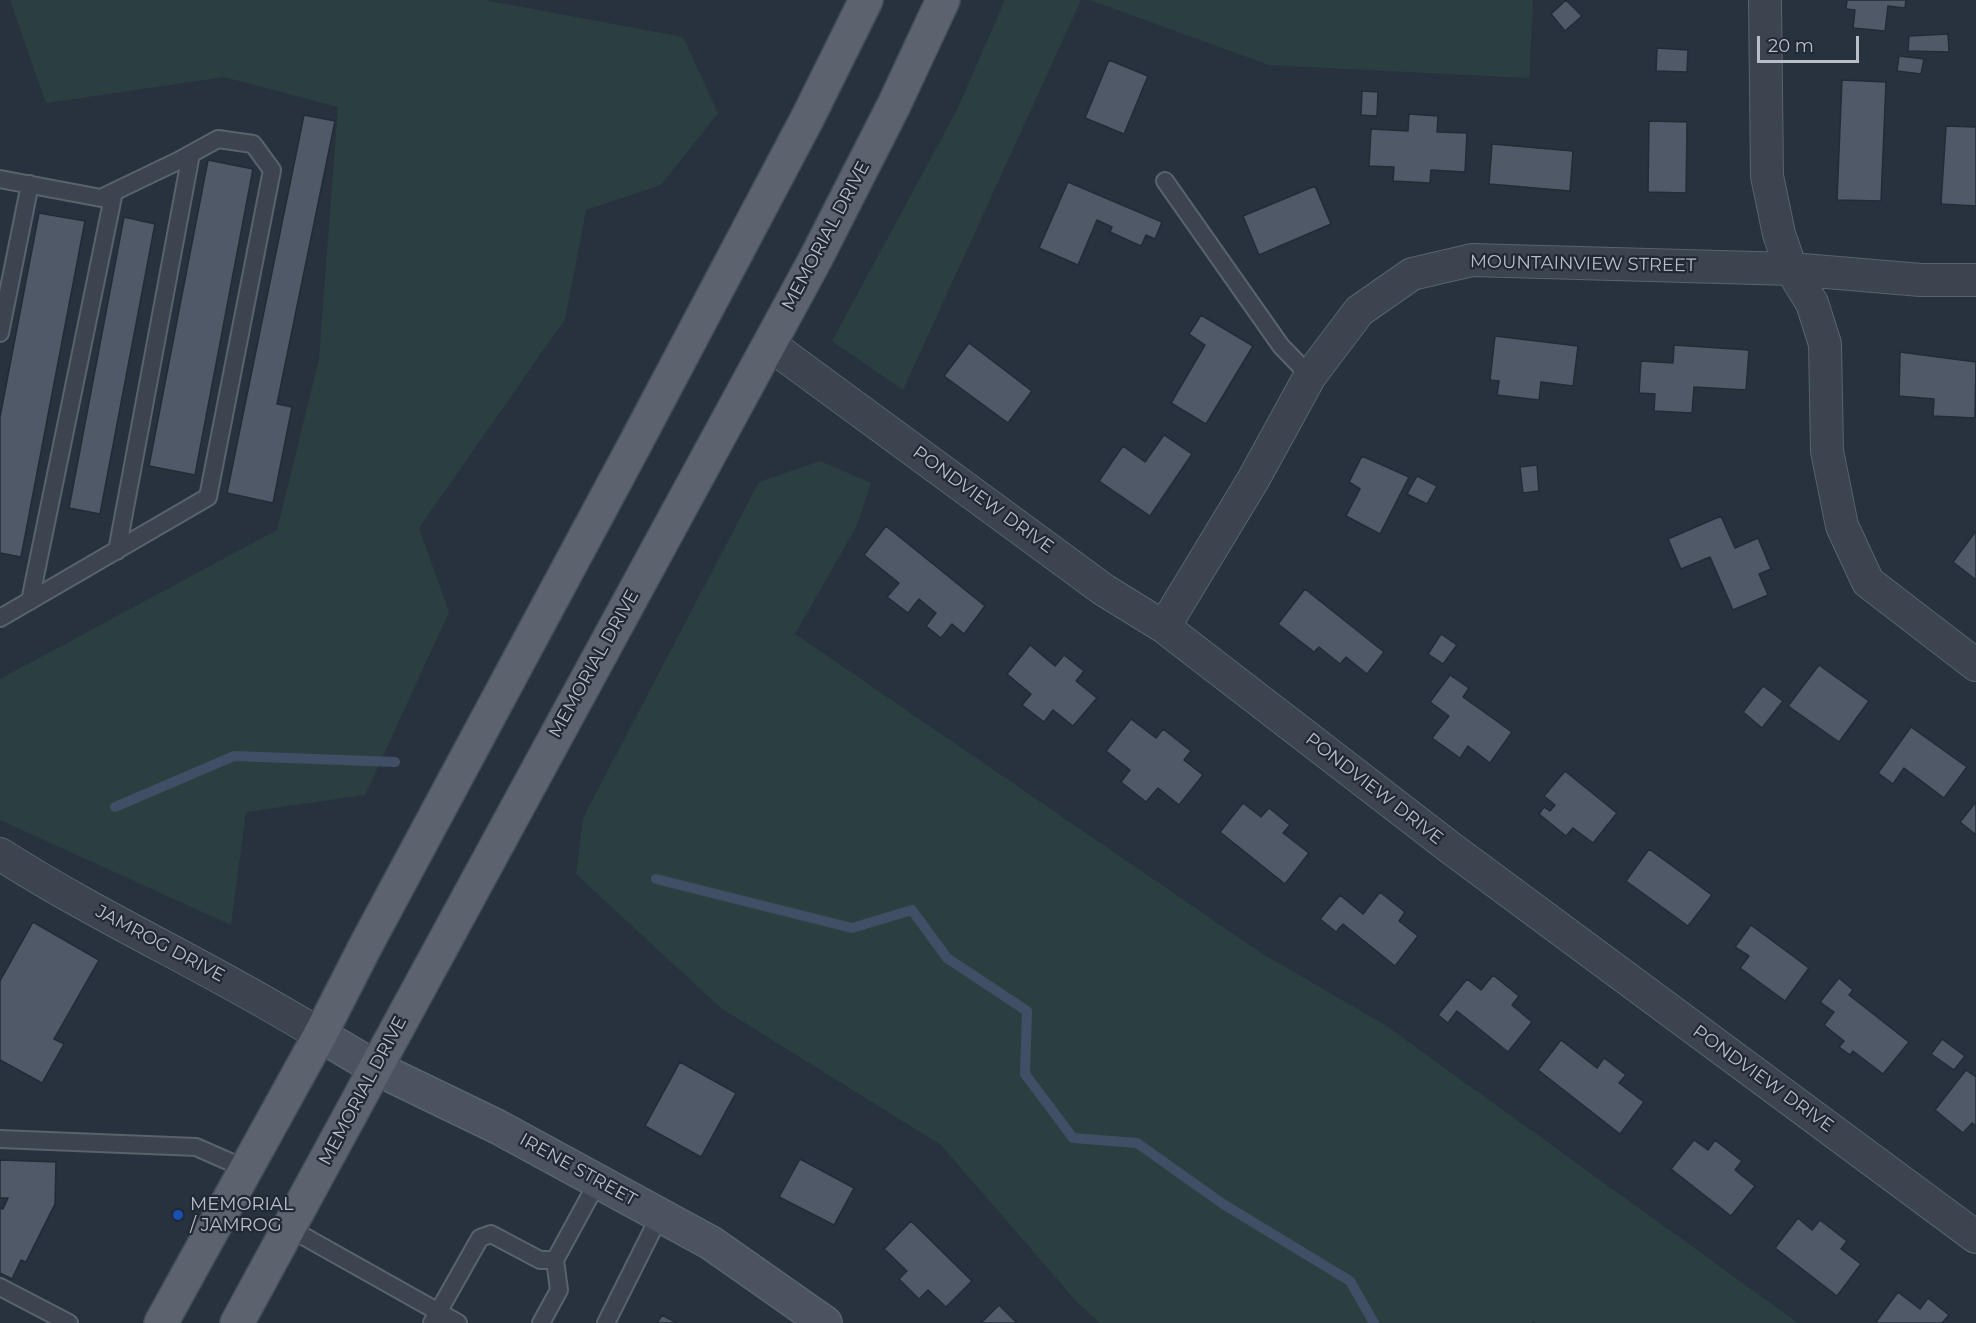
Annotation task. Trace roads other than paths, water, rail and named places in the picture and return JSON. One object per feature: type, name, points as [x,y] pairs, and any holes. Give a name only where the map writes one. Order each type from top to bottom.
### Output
[{"type":"main road","points":[[161,1323],[320,1035],[774,181],[865,0]]},
{"type":"main road","name":"MEMORIAL DRIVE","points":[[237,1323],[815,260],[943,0]]},
{"type":"street","points":[[1765,0],[1767,176],[1779,234],[1791,269],[1812,303],[1825,344],[1827,451],[1842,526],[1868,582],[1976,665]]},
{"type":"street","name":"MOUNTAINVIEW STREET","points":[[1164,627],[1253,480],[1310,376],[1359,311],[1412,274],[1472,260],[1791,269],[1921,280],[1976,280]]},
{"type":"street","name":"PONDVIEW DRIVE","points":[[769,344],[1104,590],[1164,627],[1452,849],[1976,1237]]},
{"type":"street","name":"JAMROG DRIVE","points":[[3,862],[66,893],[263,1000],[320,1035]]},
{"type":"street","name":"IRENE STREET","points":[[320,1035],[376,1068],[498,1127],[711,1243],[819,1321]]},
{"type":"lane","points":[[0,179],[101,198],[218,139],[253,144],[272,170],[208,497],[0,618]]},
{"type":"lane","points":[[117,551],[191,154]]},
{"type":"lane","points":[[1165,181],[1281,345],[1310,376]]},
{"type":"lane","points":[[0,333],[30,184]]},
{"type":"lane","points":[[30,601],[114,192]]},
{"type":"lane","points":[[0,1139],[196,1147],[246,1169]]},
{"type":"lane","points":[[541,1323],[559,1290],[555,1260],[598,1181]]},
{"type":"lane","points":[[606,1323],[660,1215]]},
{"type":"lane","points":[[289,1228],[435,1318],[458,1323]]},
{"type":"lane","points":[[435,1318],[480,1238],[486,1234],[491,1233],[540,1260],[555,1260]]},
{"type":"lane","points":[[0,1287],[69,1323]]},
{"type":"waterway","points":[[115,807],[234,756],[395,762]]},
{"type":"waterway","points":[[656,879],[852,928],[912,910],[947,958],[1027,1011],[1025,1074],[1073,1138],[1137,1143],[1223,1204],[1350,1281],[1374,1323]]},
{"type":"place","name":"MEMORIAL / JAMROG","points":[[178,1215]]}]
